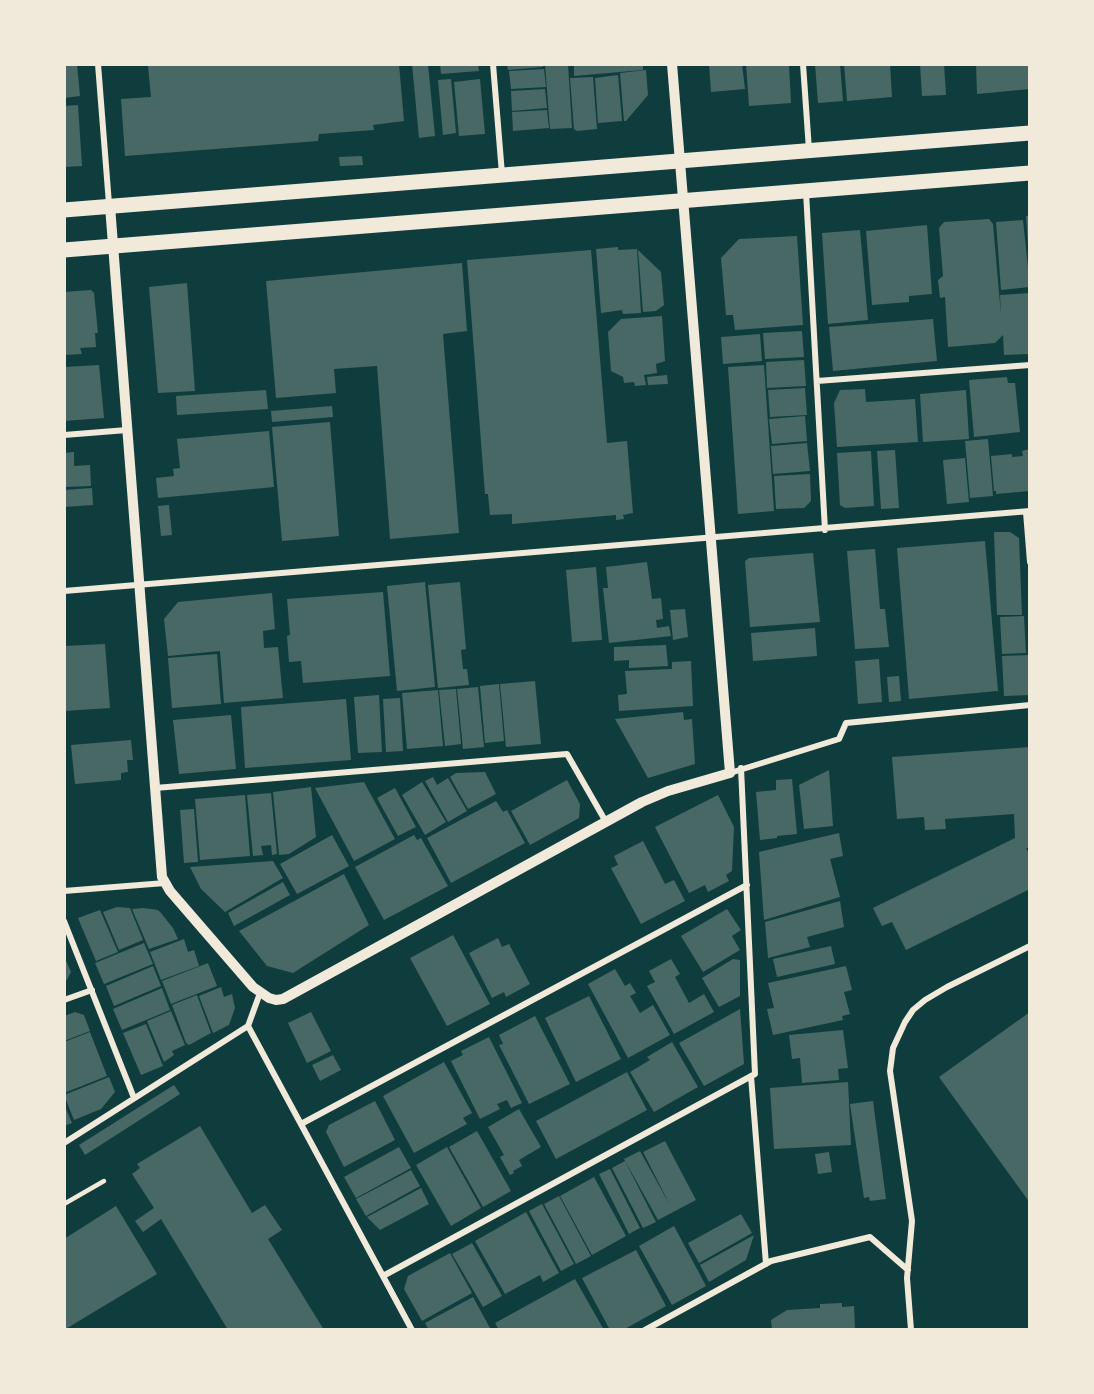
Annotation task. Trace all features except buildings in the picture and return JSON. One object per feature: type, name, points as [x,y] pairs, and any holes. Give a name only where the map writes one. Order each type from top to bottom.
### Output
[{"type":"main road","points":[[64,210],[1029,133]]},
{"type":"main road","points":[[64,250],[1029,173]]},
{"type":"street","points":[[98,64],[161,870],[165,883],[185,909],[260,993],[276,1000],[283,999],[606,822],[668,791],[839,739],[846,723],[1029,705]]},
{"type":"street","points":[[493,64],[502,175]]},
{"type":"street","points":[[672,64],[730,773]]},
{"type":"street","points":[[804,64],[809,150]]},
{"type":"street","points":[[806,191],[825,530]]},
{"type":"street","points":[[817,381],[1029,364]]},
{"type":"street","points":[[64,435],[127,430]]},
{"type":"street","points":[[64,591],[1028,512],[1029,562]]},
{"type":"street","points":[[155,788],[567,754],[606,822]]},
{"type":"street","points":[[383,1276],[755,1074],[741,768]]},
{"type":"street","points":[[64,891],[165,883]]},
{"type":"street","points":[[301,1124],[747,885]]},
{"type":"street","points":[[64,921],[134,1098]]},
{"type":"street","points":[[911,1329],[907,1278],[912,1221],[890,1071],[896,1040],[913,1010],[925,1000],[1029,946]]},
{"type":"street","points":[[64,1000],[92,990]]},
{"type":"street","points":[[64,1143],[248,1026],[260,993]]},
{"type":"street","points":[[248,1026],[412,1329]]},
{"type":"street","points":[[751,1076],[769,1263]]},
{"type":"street","points":[[645,1329],[769,1263],[870,1237],[908,1270]]},
{"type":"lane","points":[[64,1204],[104,1181]]}]
